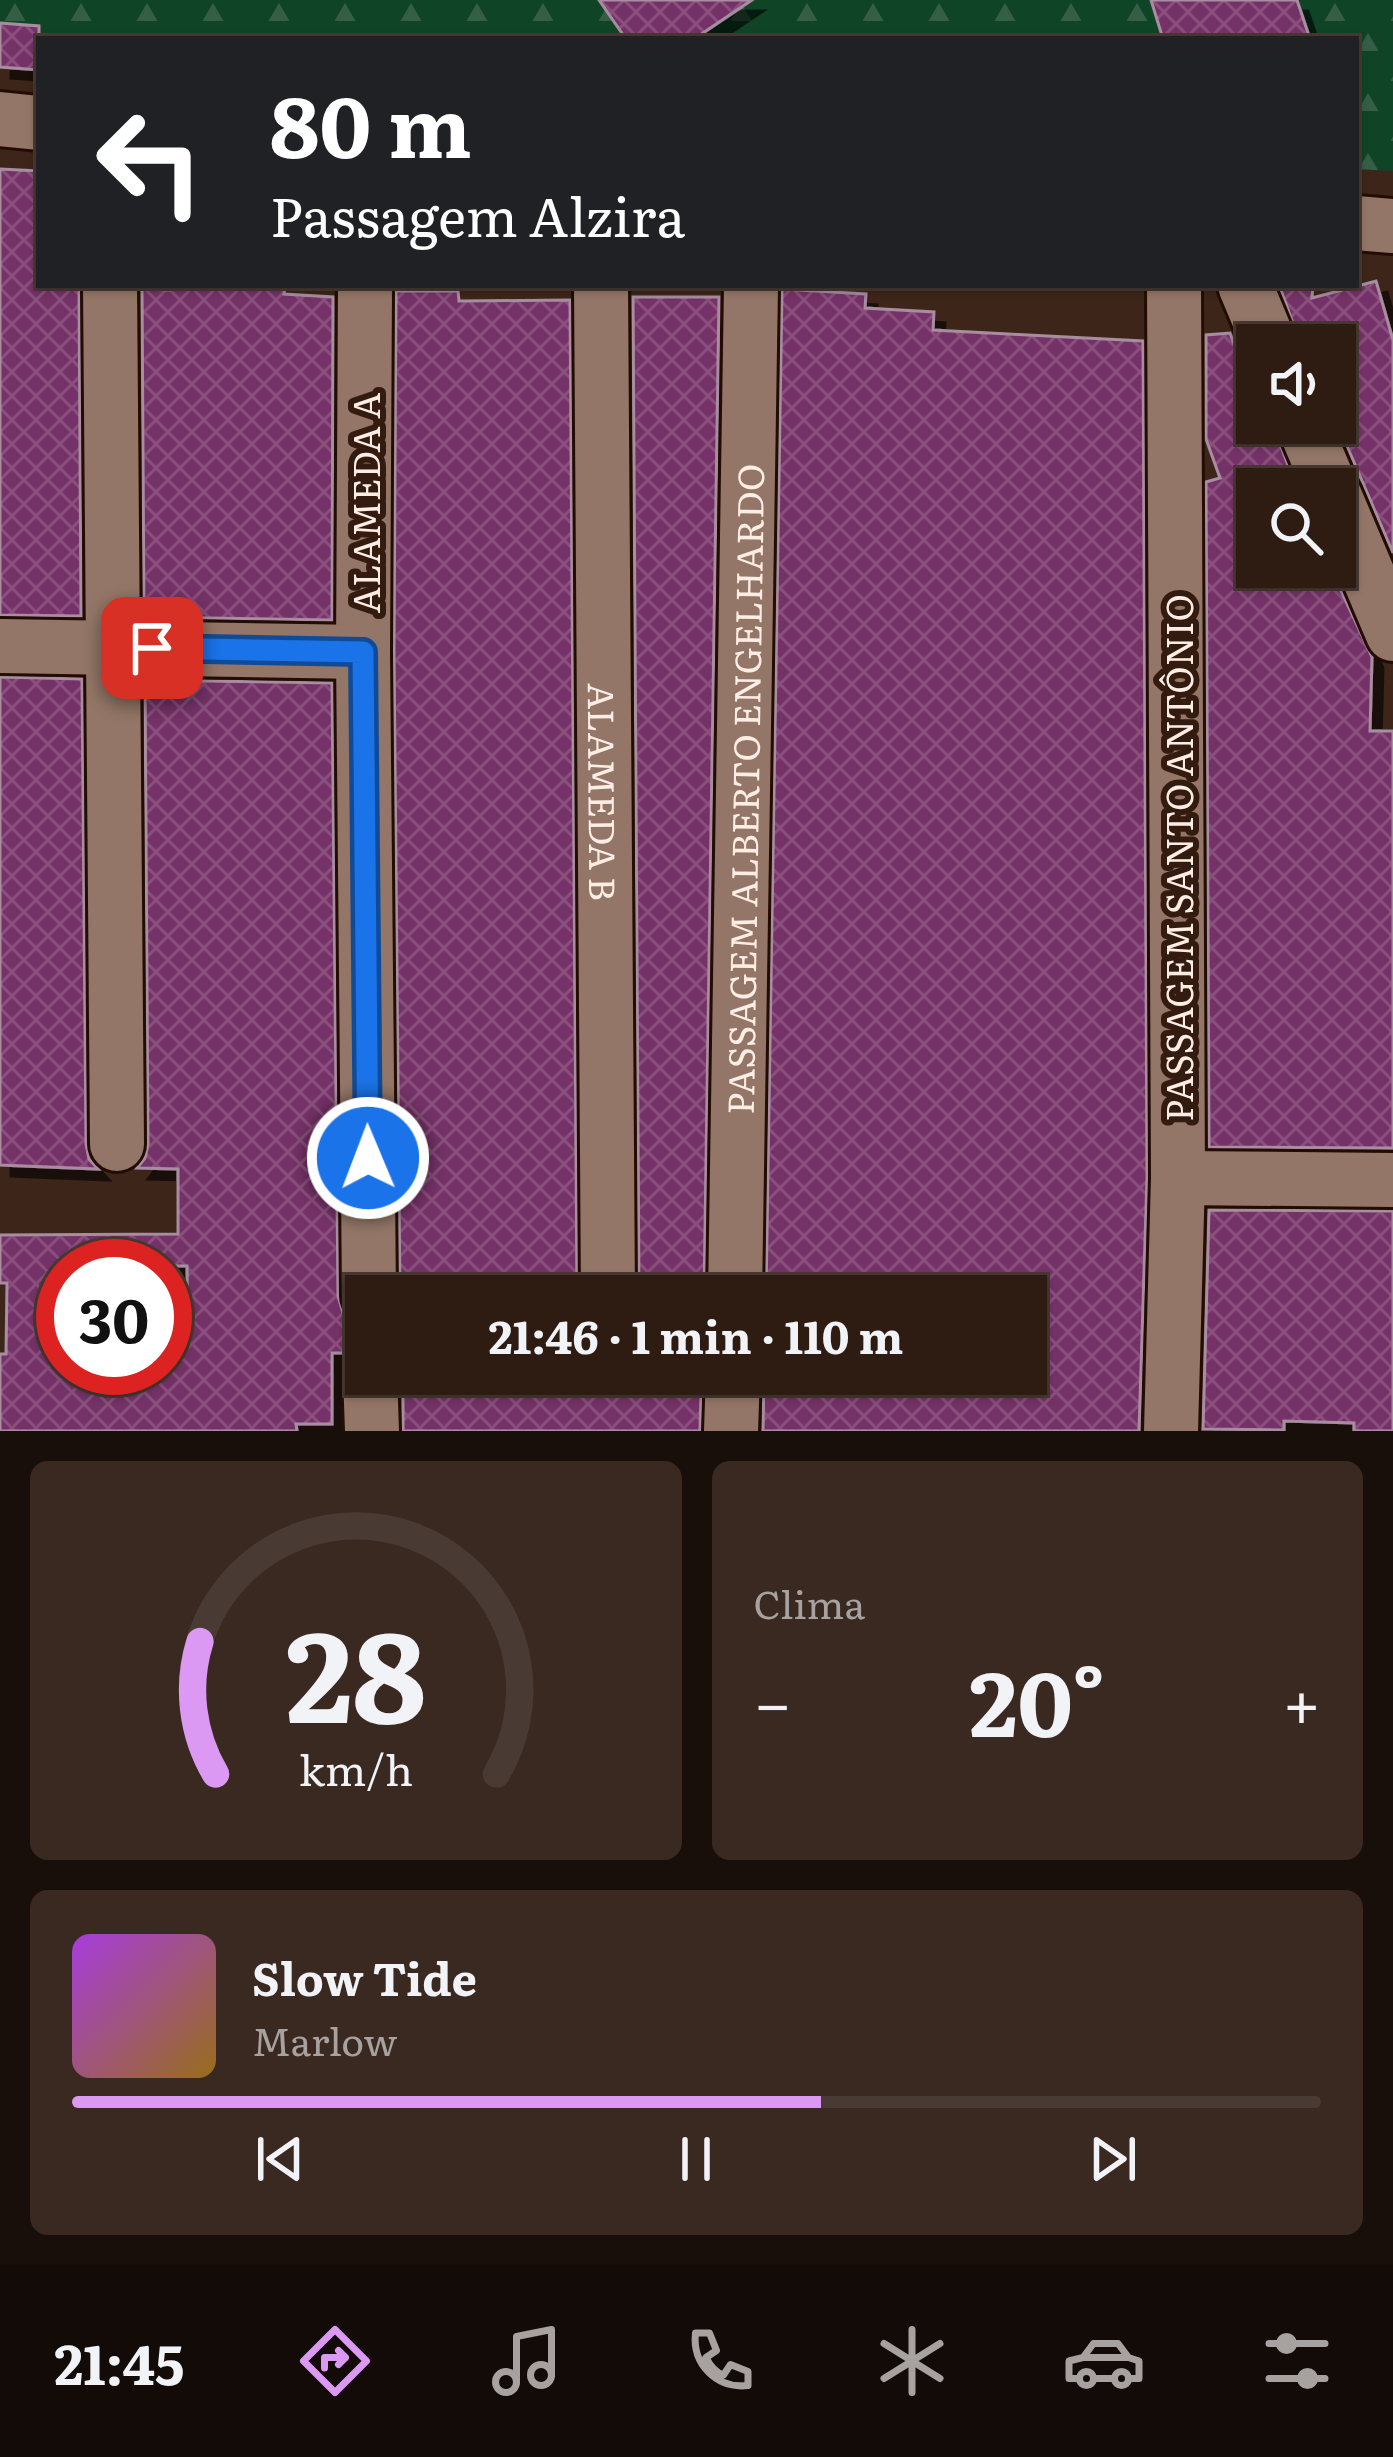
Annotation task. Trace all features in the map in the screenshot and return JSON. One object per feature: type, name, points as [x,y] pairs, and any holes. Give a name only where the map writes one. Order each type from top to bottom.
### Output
[{"type":"street","points":[[0,119],[36,123]]},
{"type":"street","points":[[1359,223],[1393,226]]},
{"type":"street","points":[[110,288],[117,1144]]},
{"type":"street","name":"ALAMEDA A","points":[[365,288],[369,1275]]},
{"type":"street","name":"ALAMEDA B","points":[[601,288],[608,1275]]},
{"type":"street","name":"PASSAGEM ALBERTO ENGELHARDO","points":[[736,1275],[751,288]]},
{"type":"street","name":"PASSAGEM SANTO ANTÔNIO","points":[[1171,1431],[1178,1178],[1174,288]]},
{"type":"street","points":[[1246,288],[1261,324]]},
{"type":"street","points":[[1356,547],[1393,634]]},
{"type":"street","points":[[0,646],[363,652]]},
{"type":"street","points":[[1178,1178],[1393,1180]]},
{"type":"street","points":[[371,1395],[372,1431]]},
{"type":"street","points":[[730,1431],[732,1395]]},
{"type":"green space","points":[[0,0],[1393,0],[1393,171],[1359,169],[1359,36],[36,36],[36,40],[0,56]]},
{"type":"building","points":[[599,0],[752,0],[698,36],[624,36]]},
{"type":"building","points":[[1151,0],[1297,0],[1309,36],[1162,36]]},
{"type":"building","points":[[0,23],[39,26],[36,70],[0,67]]},
{"type":"building","points":[[0,169],[36,171],[36,288],[79,288],[81,616],[0,615]]},
{"type":"building","points":[[1376,281],[1393,340],[1393,553],[1346,444],[1356,444],[1356,324],[1293,324],[1280,288],[1313,288],[1312,298]]},
{"type":"building","points":[[285,288],[284,294],[333,297],[332,620],[144,617],[142,289]]},
{"type":"building","points":[[782,289],[866,294],[865,308],[934,312],[933,330],[1143,341],[1147,1178],[1139,1431],[763,1431],[764,1395],[1047,1395],[1047,1275],[766,1275]]},
{"type":"building","points":[[396,291],[458,291],[459,301],[570,300],[577,1275],[400,1275]]},
{"type":"building","points":[[633,297],[719,297],[704,1275],[639,1275]]},
{"type":"building","points":[[1230,333],[1236,350],[1236,444],[1280,444],[1289,468],[1236,468],[1236,588],[1340,588],[1372,657],[1370,731],[1393,731],[1393,1148],[1209,1147],[1206,482],[1220,478],[1206,439],[1206,335]]},
{"type":"building","points":[[0,677],[82,679],[86,1144],[89,1159],[98,1169],[0,1165]]},
{"type":"building","points":[[145,680],[332,683],[338,1296],[345,1315],[345,1353],[332,1353],[332,1424],[296,1424],[297,1431],[0,1431],[0,1354],[6,1354],[7,1283],[0,1283],[0,1235],[178,1234],[178,1169],[137,1168],[145,1158]]},
{"type":"building","points":[[1209,1210],[1393,1211],[1393,1431],[1354,1431],[1354,1423],[1284,1421],[1284,1430],[1203,1429]]},
{"type":"building","points":[[403,1395],[701,1396],[700,1431],[403,1431]]},
{"type":"route","points":[[152,648],[363,652],[368,1158]]}]
